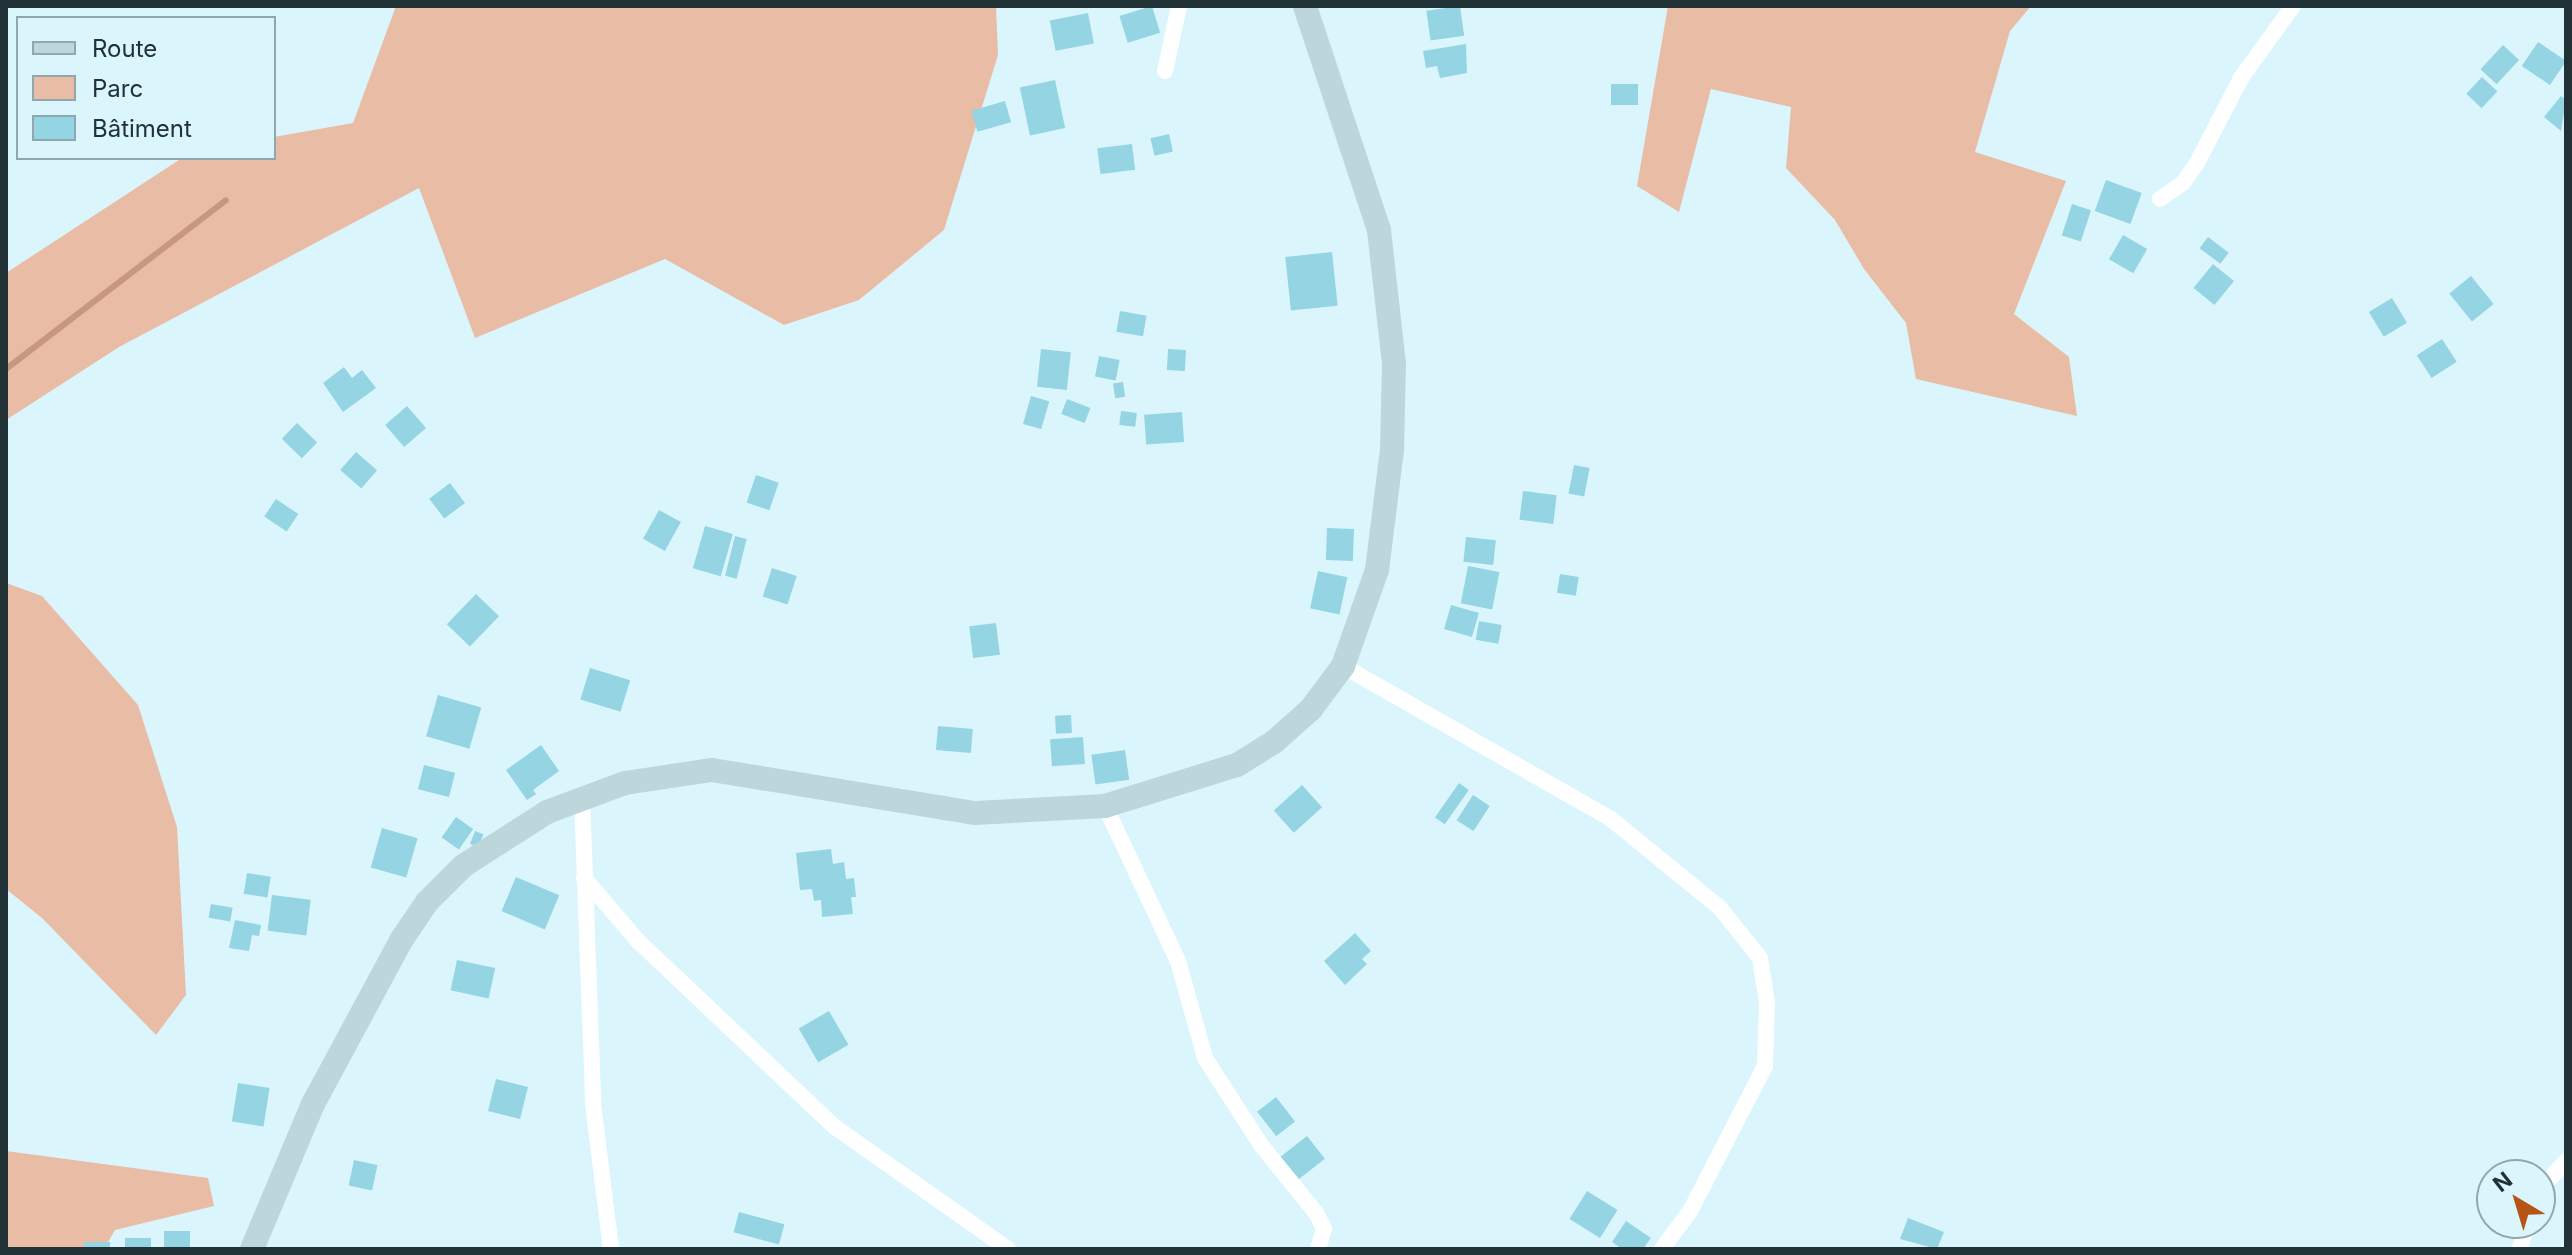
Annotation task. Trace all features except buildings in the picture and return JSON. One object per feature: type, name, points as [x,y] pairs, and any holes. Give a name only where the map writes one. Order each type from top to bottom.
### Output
[{"type":"street","points":[[1165,71],[1179,6]]},
{"type":"street","points":[[252,1249],[313,1104],[427,902],[463,866],[513,832],[582,798],[652,777],[712,770],[975,813],[1105,806],[1237,765],[1274,742],[1311,709],[1343,666],[1377,570],[1392,450],[1394,364],[1379,230],[1305,6]]},
{"type":"street","points":[[2160,199],[2183,183],[2197,163],[2241,78],[2293,6]]},
{"type":"street","points":[[1343,666],[1611,819],[1720,908],[1756,950],[1767,1002],[1765,1066],[1690,1211],[1662,1249]]},
{"type":"street","points":[[582,798],[595,1129],[611,1249]]},
{"type":"street","points":[[1105,806],[1178,961],[1205,1058],[1261,1145],[1316,1213],[1324,1229],[1318,1249]]},
{"type":"street","points":[[584,878],[638,941],[835,1127],[1008,1249]]},
{"type":"green space","points":[[396,6],[996,6],[998,55],[944,230],[859,300],[784,325],[665,259],[475,338],[419,188],[119,347],[6,420],[6,273],[179,160],[276,160],[276,137],[353,123]]},
{"type":"green space","points":[[1668,6],[2031,6],[2010,31],[1975,152],[2066,181],[2014,314],[2069,357],[2077,416],[1916,379],[1906,323],[1864,269],[1835,220],[1786,168],[1791,107],[1711,89],[1679,212],[1637,186]]},
{"type":"green space","points":[[6,583],[42,596],[138,705],[177,827],[186,995],[156,1035],[42,918],[6,889]]},
{"type":"green space","points":[[6,1151],[208,1178],[214,1206],[115,1230],[104,1249],[6,1249]]},
{"type":"waterway","points":[[6,369],[226,200]]}]
